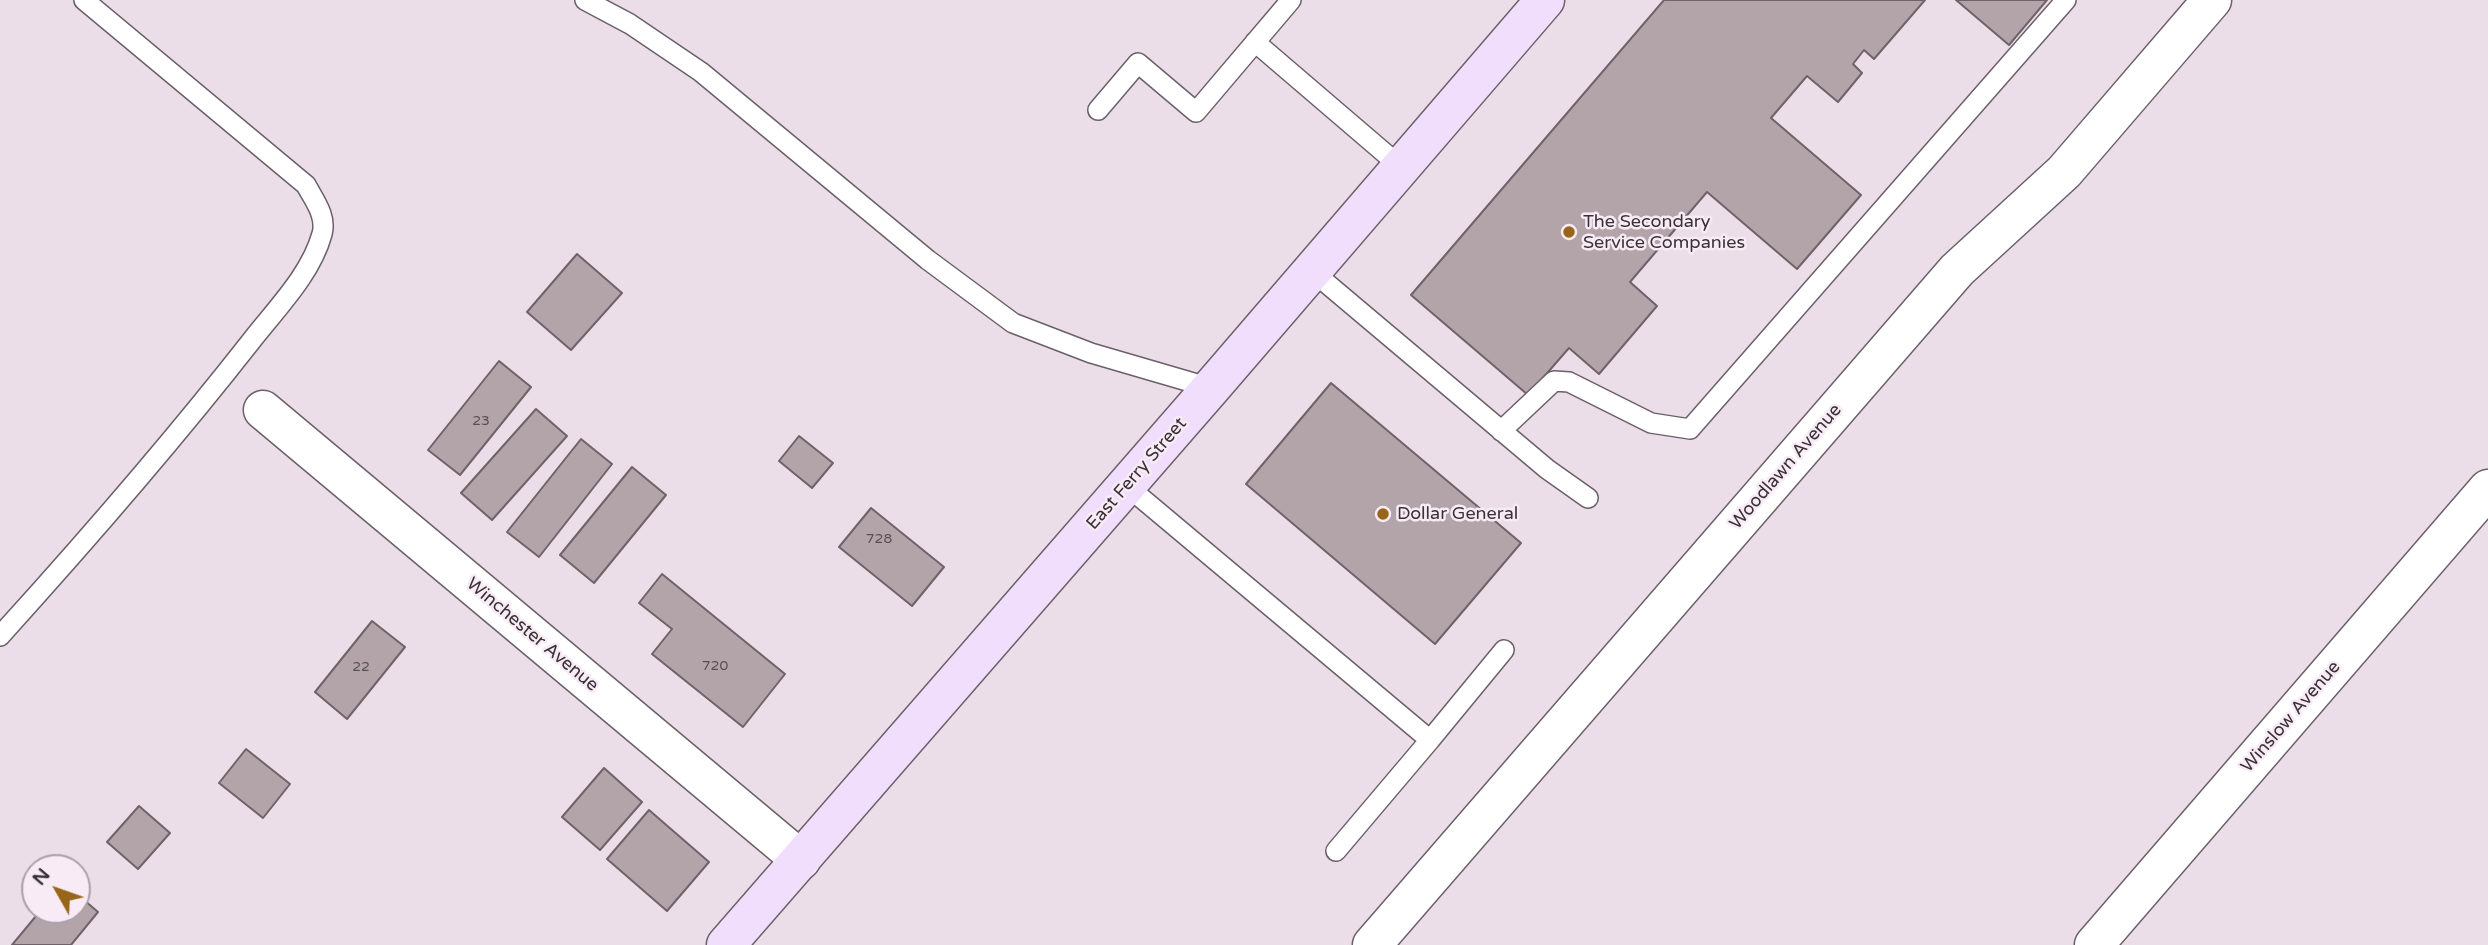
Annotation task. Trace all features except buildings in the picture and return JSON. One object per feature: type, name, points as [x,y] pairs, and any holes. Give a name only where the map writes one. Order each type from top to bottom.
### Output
[{"type":"street","name":"East Ferry Street","points":[[726,945],[1127,486],[1545,0]]},
{"type":"street","name":"Woodlawn Avenue","points":[[1372,945],[1957,270],[2064,172],[2212,0]]},
{"type":"street","name":"Winchester Avenue","points":[[263,410],[801,860]]},
{"type":"street","name":"Winslow Avenue","points":[[2094,945],[2488,489]]},
{"type":"lane","points":[[0,636],[80,547],[228,371],[297,282],[324,231],[322,213],[306,185],[84,0]]},
{"type":"lane","points":[[585,0],[630,24],[701,72],[928,260],[1013,323],[1091,353],[1211,388]]},
{"type":"lane","points":[[1098,110],[1138,63],[1196,112],[1292,0]]},
{"type":"lane","points":[[1501,431],[1554,381],[1569,382],[1651,423],[1690,429],[2066,0]]},
{"type":"lane","points":[[1255,42],[1401,167]]},
{"type":"lane","points":[[1312,271],[1546,470],[1588,498]]},
{"type":"lane","points":[[1127,486],[1430,740]]},
{"type":"lane","points":[[1336,851],[1504,650]]},
{"type":"place","name":"The Secondary Service Companies","points":[[1569,232]]},
{"type":"place","name":"Dollar General","points":[[1383,514]]}]
